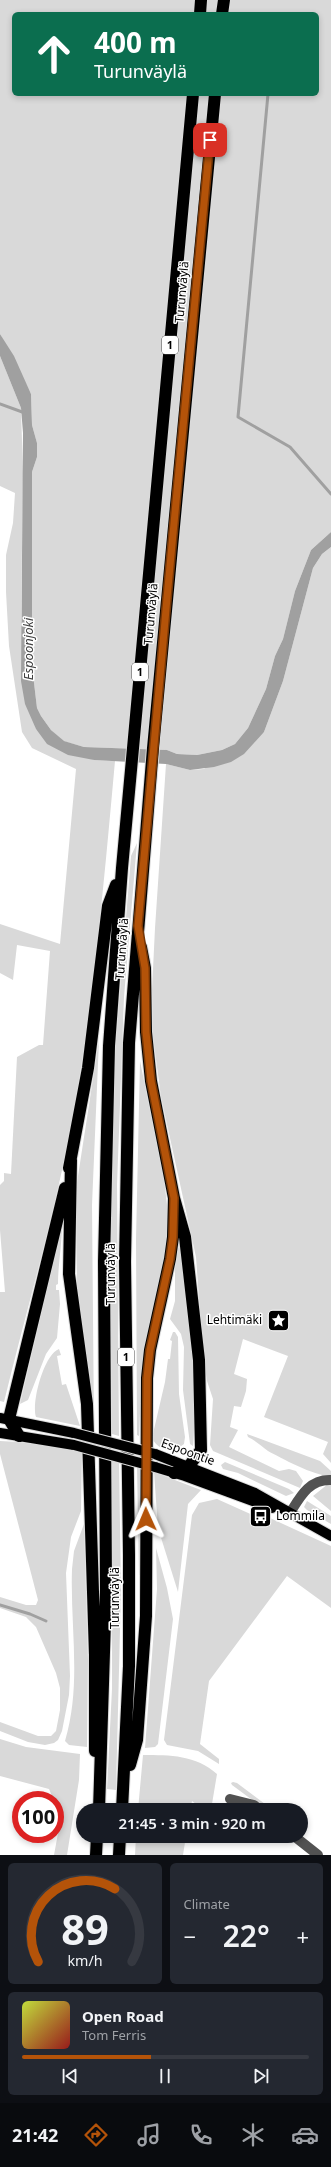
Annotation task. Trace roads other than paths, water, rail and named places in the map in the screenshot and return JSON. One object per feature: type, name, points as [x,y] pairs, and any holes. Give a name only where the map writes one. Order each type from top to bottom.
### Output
[{"type":"highway","points":[[200,12],[202,0]]},
{"type":"highway","points":[[222,12],[224,0]]},
{"type":"highway","name":"Turunväylä","points":[[99,1803],[106,1588],[104,1269],[109,1046],[132,747],[193,96]]},
{"type":"highway","name":"Turunväylä","points":[[123,1803],[128,1666],[129,1563],[125,1262],[129,1043],[153,748],[215,96]]},
{"type":"highway","points":[[19,1436],[5,1419],[48,1265],[71,1160],[88,1068],[108,906],[122,868]]},
{"type":"highway","points":[[138,926],[145,968],[146,1032],[151,1081],[174,1198],[185,1236],[199,1360],[201,1450],[189,1466],[174,1473]]},
{"type":"highway","points":[[71,1160],[69,1274],[87,1404],[95,1655],[94,1745],[100,1788]]},
{"type":"highway","points":[[124,1787],[137,1740],[146,1616],[147,1378],[152,1342],[170,1259],[173,1237],[174,1198]]},
{"type":"highway","points":[[96,1855],[97,1843]]},
{"type":"highway","points":[[119,1855],[120,1843]]},
{"type":"main road","name":"Espoontie","points":[[5,1419],[74,1433],[155,1454],[189,1466],[255,1493],[331,1536]]},
{"type":"main road","name":"Espoontie","points":[[0,1433],[74,1445],[155,1467],[264,1506],[290,1513]]},
{"type":"street","points":[[290,1513],[303,1493],[314,1483],[321,1480],[331,1480]]},
{"type":"street","points":[[230,1799],[246,1803]]},
{"type":"street","points":[[303,1843],[318,1855]]},
{"type":"water","name":"Espoonjoki","points":[[0,334],[14,356],[31,394],[32,425],[37,443],[37,457],[32,472],[32,666],[37,708],[51,730],[64,741],[84,747],[167,750],[177,754],[197,755],[222,750],[235,744],[248,728],[266,689],[275,656],[283,639],[295,591],[311,550],[331,532],[331,547],[322,554],[313,568],[283,681],[264,732],[244,754],[231,762],[214,767],[190,770],[166,764],[94,760],[68,755],[47,744],[36,729],[25,704],[21,681],[23,433],[21,408],[0,356]]},
{"type":"waterway","points":[[268,96],[238,417],[290,447],[331,494]]},
{"type":"waterway","points":[[0,404],[25,413]]},
{"type":"waterway","points":[[0,1605],[30,1614],[46,1621]]},
{"type":"place","name":"Lehtimäki","points":[[278,1320]]},
{"type":"place","name":"Lommila","points":[[260,1516]]}]
